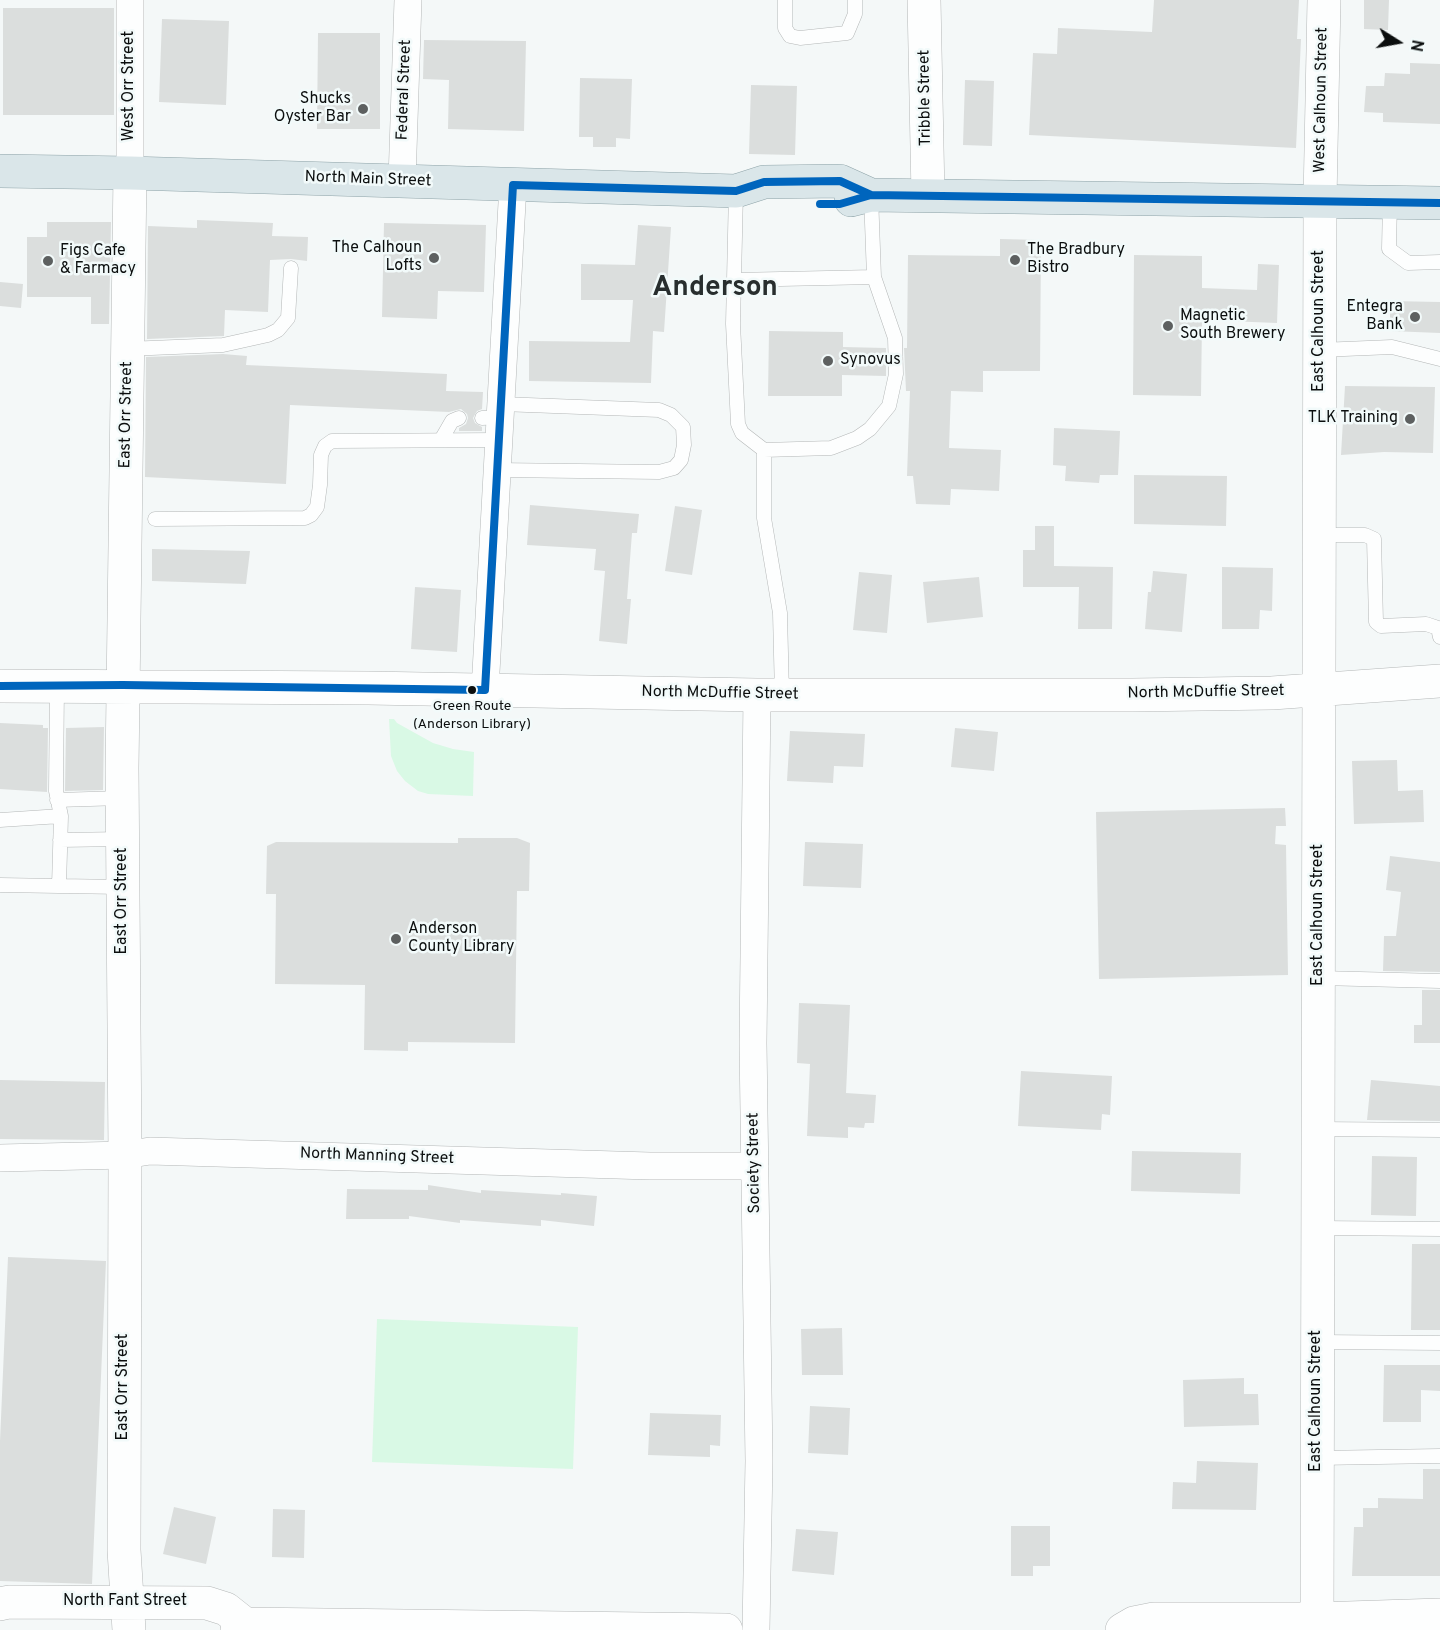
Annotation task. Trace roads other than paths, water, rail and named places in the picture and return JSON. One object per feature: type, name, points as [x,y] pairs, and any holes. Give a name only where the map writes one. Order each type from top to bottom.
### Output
[{"type":"main road","name":"North Main Street","points":[[0,171],[736,191],[766,203],[840,204],[871,195],[1440,202]]},
{"type":"street","name":"West Orr Street","points":[[130,0],[130,173]]},
{"type":"street","name":"Federal Street","points":[[402,181],[408,0]]},
{"type":"street","name":"Tribble Street","points":[[924,0],[928,195]]},
{"type":"street","name":"West Calhoun Street","points":[[1320,200],[1324,0]]},
{"type":"street","name":"East Orr Street","points":[[128,1616],[124,1550],[125,1155],[122,798],[130,173]]},
{"type":"street","points":[[485,690],[497,470],[496,420],[513,185]]},
{"type":"street","name":"East Calhoun Street","points":[[1317,1625],[1320,200]]},
{"type":"street","name":"North McDuffie Street","points":[[0,686],[123,685],[770,695],[1132,695],[1272,693],[1440,681]]},
{"type":"street","name":"Society Street","points":[[756,1630],[759,1461],[753,1031],[770,695]]},
{"type":"street","name":"North Manning Street","points":[[0,1158],[125,1155],[150,1151],[650,1166],[755,1166]]},
{"type":"street","name":"North Fant Street","points":[[0,1604],[9,1602],[128,1616],[207,1603],[226,1609],[241,1627],[726,1630]]},
{"type":"street","points":[[1122,1630],[1134,1623],[1154,1619],[1317,1625],[1440,1615]]},
{"type":"lane","points":[[785,0],[785,28],[790,36],[801,38],[847,33],[855,14],[855,0]]},
{"type":"lane","points":[[736,191],[733,324],[738,424],[742,433],[764,450],[831,448],[857,438],[870,429],[888,406],[896,374],[895,338],[874,277],[871,195]]},
{"type":"lane","points":[[1390,201],[1389,249],[1408,263],[1440,262]]},
{"type":"lane","points":[[128,349],[223,345],[268,335],[278,330],[288,318],[291,268]]},
{"type":"lane","points":[[734,280],[874,277]]},
{"type":"lane","points":[[1320,350],[1392,347],[1440,359]]},
{"type":"lane","points":[[155,519],[305,518],[311,515],[317,507],[321,455],[325,446],[332,441],[441,440],[496,420],[659,410],[671,415],[682,427],[684,446],[681,460],[674,468],[659,472],[497,470]]},
{"type":"lane","points":[[441,440],[453,421],[459,418]]},
{"type":"lane","points":[[764,450],[764,518],[780,613],[770,695]]},
{"type":"lane","points":[[1320,536],[1365,535],[1374,539],[1376,622],[1381,626],[1426,624],[1438,628],[1440,637]]},
{"type":"lane","points":[[57,685],[56,791],[61,816],[59,886]]},
{"type":"lane","points":[[57,800],[122,798]]},
{"type":"lane","points":[[0,820],[61,816]]},
{"type":"lane","points":[[60,840],[123,839]]},
{"type":"lane","points":[[0,885],[123,887]]},
{"type":"lane","points":[[1319,978],[1440,981]]},
{"type":"lane","points":[[1318,1129],[1440,1130]]},
{"type":"lane","points":[[1318,1228],[1440,1229]]},
{"type":"lane","points":[[1318,1342],[1440,1343]]},
{"type":"lane","points":[[1317,1458],[1440,1456]]},
{"type":"place","name":"Shucks Oyster Bar","points":[[363,109]]},
{"type":"place","name":"The Calhoun Lofts","points":[[434,258]]},
{"type":"place","name":"The Bradbury Bistro","points":[[1015,260]]},
{"type":"place","name":"Figs Cafe & Farmacy","points":[[48,261]]},
{"type":"place","name":"Entegra Bank","points":[[1415,317]]},
{"type":"place","name":"Magnetic South Brewery","points":[[1168,326]]},
{"type":"place","name":"Synovus","points":[[828,361]]},
{"type":"place","name":"TLK Training","points":[[1410,419]]},
{"type":"place","name":"Green Route (Anderson Library)","points":[[472,690]]},
{"type":"place","name":"Anderson County Library","points":[[396,939]]},
{"type":"district","name":"Anderson","points":[[715,289]]}]
